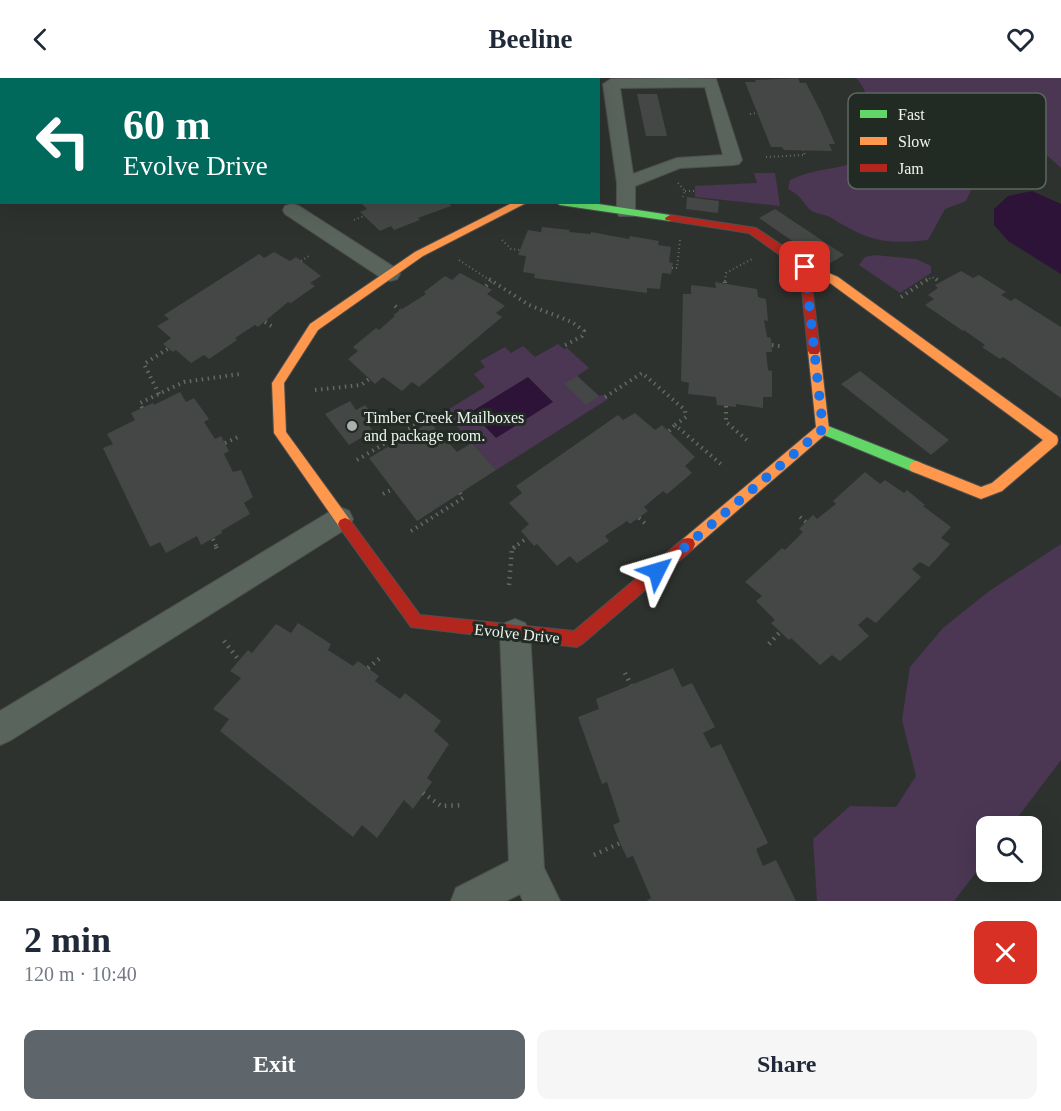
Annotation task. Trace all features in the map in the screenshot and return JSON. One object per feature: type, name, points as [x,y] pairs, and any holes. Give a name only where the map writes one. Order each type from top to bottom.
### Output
[{"type":"street","points":[[626,183],[677,163],[733,160],[711,82],[611,84],[626,183],[626,212]]},
{"type":"street","name":"Evolve Drive","points":[[519,204],[419,254],[314,327],[278,383],[280,433],[416,622],[577,639],[823,429]]},
{"type":"street","points":[[574,204],[752,230],[805,267],[834,280],[1052,440],[998,487],[981,493],[823,429],[805,267]]},
{"type":"street","points":[[292,210],[390,274]]},
{"type":"street","points":[[0,729],[340,519]]},
{"type":"street","points":[[469,901],[534,886],[515,633]]},
{"type":"path","points":[[750,114],[757,113]]},
{"type":"path","points":[[766,157],[805,155],[803,150]]},
{"type":"path","points":[[685,191],[695,191]]},
{"type":"path","points":[[354,220],[364,216]]},
{"type":"path","points":[[672,268],[677,268],[680,236]]},
{"type":"path","points":[[502,240],[511,249],[520,250]]},
{"type":"path","points":[[301,261],[309,256]]},
{"type":"path","points":[[725,283],[726,273],[758,256]]},
{"type":"path","points":[[459,260],[529,305],[572,322],[585,331],[582,336],[562,347]]},
{"type":"path","points":[[900,297],[932,277],[940,282]]},
{"type":"path","points":[[486,286],[491,281]]},
{"type":"path","points":[[395,306],[400,310]]},
{"type":"path","points":[[265,322],[273,327]]},
{"type":"path","points":[[772,345],[780,346]]},
{"type":"path","points":[[159,394],[144,364],[169,348]]},
{"type":"path","points":[[605,397],[642,373],[685,410],[686,417],[669,431]]},
{"type":"path","points":[[142,408],[140,403],[184,382],[240,374]]},
{"type":"path","points":[[315,390],[361,385],[369,379]]},
{"type":"path","points":[[726,406],[726,423],[749,442]]},
{"type":"path","points":[[357,460],[434,414],[437,418]]},
{"type":"path","points":[[675,425],[722,465]]},
{"type":"path","points":[[225,443],[238,437]]},
{"type":"path","points":[[383,494],[393,489]]},
{"type":"path","points":[[411,531],[463,498],[460,493]]},
{"type":"path","points":[[800,517],[806,522]]},
{"type":"path","points":[[639,518],[647,525]]},
{"type":"path","points":[[509,585],[512,549],[527,538]]},
{"type":"path","points":[[213,539],[217,549]]},
{"type":"path","points":[[770,644],[780,632]]},
{"type":"path","points":[[224,642],[239,660]]},
{"type":"path","points":[[368,668],[380,658]]},
{"type":"path","points":[[625,673],[631,685]]},
{"type":"path","points":[[423,793],[441,806],[462,805]]},
{"type":"path","points":[[594,855],[620,843]]},
{"type":"shaded area","points":[[856,78],[1061,78],[1061,168],[1046,154],[1046,93],[865,93]]},
{"type":"shaded area","points":[[848,165],[848,189],[972,189],[966,201],[945,209],[928,240],[887,241],[865,236],[830,217],[812,211],[788,189],[790,180],[816,171]]},
{"type":"shaded area","points":[[754,173],[775,173],[780,206],[695,197],[695,186],[757,183]]},
{"type":"shaded area","points":[[1032,191],[1061,204],[1061,274],[1008,241],[994,225],[994,209],[1008,196]]},
{"type":"shaded area","points":[[874,255],[916,259],[931,266],[931,273],[900,293],[859,265],[865,257]]},
{"type":"shaded area","points":[[558,344],[564,349],[567,348],[589,368],[577,376],[599,396],[603,395],[608,399],[496,470],[444,412],[485,387],[474,374],[485,367],[480,361],[505,347],[511,353],[523,346],[535,357]]},
{"type":"shaded area","points":[[528,377],[553,402],[496,438],[471,412]]},
{"type":"shaded area","points":[[1061,544],[1061,760],[1019,816],[976,816],[976,872],[954,901],[817,901],[813,839],[850,806],[896,807],[916,776],[902,720],[910,667],[943,628],[988,592]]},
{"type":"building","points":[[798,78],[800,83],[806,83],[821,112],[835,144],[829,144],[832,151],[784,150],[782,147],[771,147],[745,82]]},
{"type":"building","points":[[637,94],[657,94],[667,136],[646,136]]},
{"type":"building","points":[[687,197],[719,201],[718,213],[686,209]]},
{"type":"building","points":[[362,204],[450,204],[451,206],[394,230],[391,226],[380,231],[360,212],[367,209]]},
{"type":"building","points":[[775,209],[844,255],[827,265],[759,218]]},
{"type":"building","points":[[542,227],[659,241],[658,245],[671,247],[669,262],[673,263],[671,274],[662,273],[660,289],[647,288],[647,293],[534,278],[535,274],[523,272],[526,256],[518,255],[528,230],[541,232]]},
{"type":"building","points":[[274,252],[290,261],[296,257],[321,276],[310,283],[315,286],[291,303],[288,302],[258,327],[255,325],[235,338],[237,340],[209,359],[204,355],[191,363],[176,350],[173,352],[163,344],[171,338],[157,326],[169,319],[164,315],[259,254],[264,258]]},
{"type":"building","points":[[961,271],[973,278],[979,275],[1006,292],[1001,295],[1011,301],[1015,298],[1061,327],[1061,398],[1003,357],[1000,359],[982,347],[985,345],[925,305],[934,299],[928,295],[938,288],[935,285]]},
{"type":"building","points":[[460,273],[492,290],[487,294],[505,306],[496,313],[502,317],[419,387],[412,382],[402,391],[383,377],[375,384],[348,359],[358,351],[353,347],[376,328],[379,330],[395,316],[393,315],[426,294],[424,292],[445,276],[452,280]]},
{"type":"building","points":[[715,282],[757,289],[758,297],[766,299],[768,321],[764,320],[767,337],[771,338],[772,352],[766,352],[768,370],[772,371],[772,397],[763,397],[763,408],[736,404],[736,407],[717,405],[716,397],[688,394],[689,383],[681,381],[683,294],[691,294],[691,285],[716,288]]},
{"type":"building","points":[[860,371],[949,440],[931,455],[841,384]]},
{"type":"building","points":[[577,376],[599,396],[586,405],[564,384]]},
{"type":"building","points":[[180,392],[186,402],[194,398],[209,419],[204,422],[215,439],[221,436],[229,451],[224,454],[233,472],[241,470],[253,497],[244,503],[250,514],[221,531],[222,533],[201,545],[197,536],[166,553],[160,542],[150,547],[103,448],[113,444],[107,434],[135,420],[131,413]]},
{"type":"building","name":"Timber Creek Mailboxes and package room.","points":[[350,401],[356,410],[365,405],[374,416],[366,421],[373,431],[349,445],[325,414]]},
{"type":"building","points":[[635,413],[655,430],[662,425],[695,457],[685,466],[692,473],[667,494],[663,491],[644,507],[648,511],[630,524],[627,521],[605,536],[609,541],[577,563],[570,556],[557,566],[537,544],[534,546],[521,531],[529,524],[509,503],[522,493],[516,486],[618,415],[623,420]]},
{"type":"building","points":[[430,422],[457,452],[472,443],[496,470],[417,521],[369,458]]},
{"type":"building","points":[[865,472],[880,484],[885,480],[904,493],[907,490],[925,505],[923,506],[951,527],[941,538],[950,544],[929,567],[920,562],[912,569],[921,577],[876,623],[867,617],[858,625],[869,636],[840,661],[832,655],[820,665],[771,623],[775,620],[756,601],[762,596],[745,582],[782,548],[785,550],[803,532],[799,529],[813,515],[817,519],[836,504],[833,501]]},
{"type":"building","points":[[298,623],[331,644],[328,650],[353,666],[358,661],[379,676],[375,681],[400,699],[405,693],[441,721],[434,731],[449,744],[427,778],[432,782],[413,809],[404,800],[377,838],[362,825],[353,837],[220,731],[229,719],[213,709],[241,678],[230,671],[248,650],[252,653],[276,624],[291,633]]},
{"type":"building","points":[[673,668],[682,687],[692,683],[715,727],[703,733],[711,748],[721,744],[768,843],[756,849],[763,866],[776,860],[796,901],[646,901],[651,898],[633,856],[627,858],[620,843],[613,825],[620,822],[607,782],[602,784],[578,717],[599,709],[596,699]]},
{"type":"traffic: fast","points":[[574,204],[670,218]]},
{"type":"traffic: fast","points":[[823,429],[916,467]]},
{"type":"traffic: slow","points":[[345,524],[280,433],[278,383],[314,327],[419,254],[519,204]]},
{"type":"traffic: slow","points":[[805,267],[834,280],[1052,440],[997,487],[981,493],[916,467]]},
{"type":"traffic: slow","points":[[688,544],[823,429],[814,351]]},
{"type":"traffic: jam","points":[[670,218],[752,230],[805,267],[814,351]]},
{"type":"traffic: jam","points":[[345,524],[416,622],[577,639],[688,544]]},
{"type":"place","name":"Timber Creek Mailboxes and package room.","points":[[352,426]]},
{"type":"route","points":[[657,571],[823,429],[805,267]]}]
